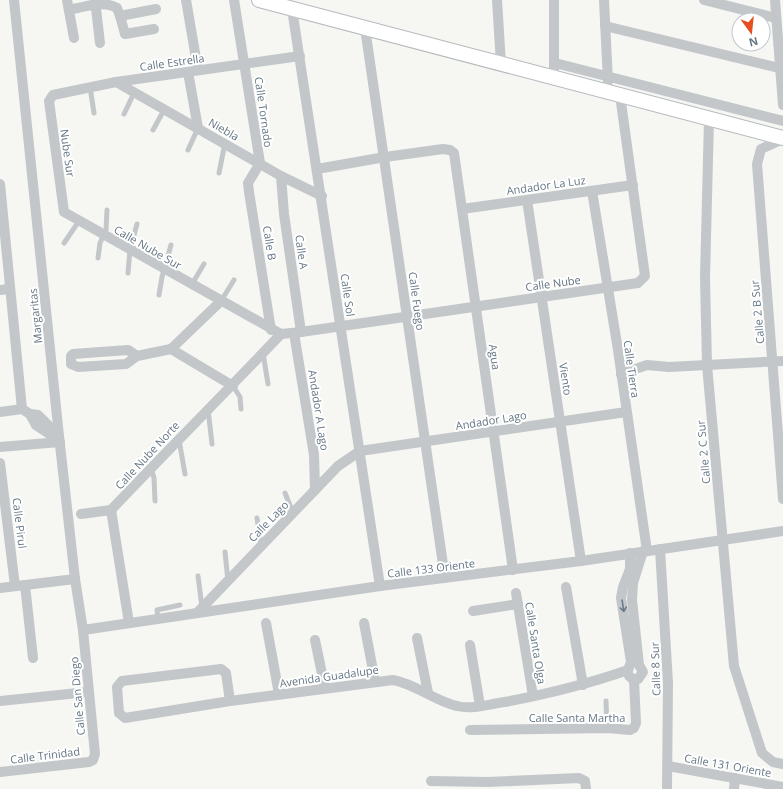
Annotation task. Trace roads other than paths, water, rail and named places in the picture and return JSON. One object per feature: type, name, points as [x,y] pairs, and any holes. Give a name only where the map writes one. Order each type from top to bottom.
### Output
[{"type":"main road","points":[[259,0],[783,139]]},
{"type":"street","name":"Margaritas","points":[[14,0],[75,579],[83,630]]},
{"type":"street","points":[[186,0],[198,128]]},
{"type":"street","name":"Calle Tornado","points":[[234,0],[260,163]]},
{"type":"street","points":[[497,0],[501,64]]},
{"type":"street","points":[[554,0],[554,78]]},
{"type":"street","name":"Calle Nube","points":[[276,332],[298,333],[638,283],[645,276],[634,185],[614,94],[608,77],[604,0]]},
{"type":"street","points":[[704,0],[776,18]]},
{"type":"street","points":[[95,2],[100,43]]},
{"type":"street","points":[[74,38],[68,5],[95,2],[113,5],[117,8],[125,34],[154,29]]},
{"type":"street","points":[[778,2],[776,18],[782,69],[783,105]]},
{"type":"street","points":[[120,16],[156,9]]},
{"type":"street","name":"Calle Sol","points":[[292,9],[322,196],[380,586]]},
{"type":"street","points":[[605,26],[782,69]]},
{"type":"street","name":"Calle Fuego","points":[[365,28],[385,157],[445,578]]},
{"type":"street","name":"Calle Estrella","points":[[50,97],[53,95],[116,82],[300,56]]},
{"type":"street","points":[[555,63],[783,121]]},
{"type":"street","name":"Niebla","points":[[116,82],[281,176],[322,196]]},
{"type":"street","name":"Nube Sur","points":[[50,97],[64,212]]},
{"type":"street","name":"Calle 2 C Sur","points":[[709,119],[704,278],[707,365],[735,673],[762,753],[773,762],[783,764]]},
{"type":"street","name":"Calle 2 B Sur","points":[[783,139],[761,149],[757,164],[778,362],[783,499]]},
{"type":"street","name":"Agua","points":[[385,157],[450,150],[454,153],[513,570]]},
{"type":"street","points":[[317,169],[385,157]]},
{"type":"street","name":"Calle B","points":[[260,163],[248,183],[276,332]]},
{"type":"street","name":"Calle A","points":[[281,176],[298,333]]},
{"type":"street","points":[[0,184],[5,290],[26,412],[36,425],[60,439]]},
{"type":"street","name":"Andador La Luz","points":[[462,209],[634,185]]},
{"type":"street","name":"Calle Tierra","points":[[592,191],[621,374],[645,551]]},
{"type":"street","name":"Viento","points":[[527,200],[581,561]]},
{"type":"street","name":"Calle Nube Sur","points":[[64,212],[164,270],[276,332]]},
{"type":"street","points":[[137,356],[128,350],[73,354],[71,356],[71,364],[78,367],[126,364],[137,356],[171,349],[221,301]]},
{"type":"street","name":"Calle Nube Norte","points":[[111,510],[178,439],[232,386],[263,352],[276,332]]},
{"type":"street","name":"Andador A Lago","points":[[298,333],[314,455],[315,490]]},
{"type":"street","points":[[171,349],[232,386]]},
{"type":"street","points":[[621,374],[647,365],[669,367],[778,362]]},
{"type":"street","points":[[0,412],[26,412]]},
{"type":"street","name":"Andador Lago","points":[[360,451],[626,412]]},
{"type":"street","points":[[0,447],[60,439]]},
{"type":"street","name":"Calle Lago","points":[[200,610],[338,466],[360,451]]},
{"type":"street","name":"Calle Pirul","points":[[0,463],[33,658]]},
{"type":"street","points":[[81,514],[111,510],[129,623]]},
{"type":"street","name":"Calle 133 Oriente","points":[[83,630],[200,610],[581,561],[783,531]]},
{"type":"street","name":"Calle 8 Sur","points":[[660,549],[666,630],[667,789]]},
{"type":"street","points":[[628,670],[631,662],[621,598],[645,551]]},
{"type":"street","points":[[630,553],[630,569],[627,588],[632,600],[639,665],[643,672],[637,679]]},
{"type":"street","points":[[0,588],[75,579]]},
{"type":"street","points":[[566,587],[583,685]]},
{"type":"street","name":"Calle Santa Olga","points":[[516,593],[533,696]]},
{"type":"street","points":[[473,611],[518,604]]},
{"type":"street","points":[[266,623],[279,694]]},
{"type":"street","points":[[364,623],[375,681]]},
{"type":"street","name":"Calle San Diego","points":[[83,630],[95,754],[93,760]]},
{"type":"street","points":[[418,638],[428,693]]},
{"type":"street","points":[[316,640],[325,688]]},
{"type":"street","points":[[470,645],[480,706]]},
{"type":"street","name":"Avenida Guadalupe","points":[[230,701],[226,673],[221,669],[122,681],[117,687],[121,716],[125,718],[230,701],[375,681],[401,681],[428,693],[437,699],[466,708],[583,685],[628,670]]},
{"type":"street","name":"Calle Santa Martha","points":[[470,730],[608,728],[630,730],[634,728],[636,723],[637,679],[630,676],[628,670]]},
{"type":"street","points":[[0,701],[88,692]]},
{"type":"street","name":"Calle Trinidad","points":[[0,772],[89,762],[93,760]]},
{"type":"street","name":"Calle 131 Oriente","points":[[668,766],[783,787]]},
{"type":"street","points":[[431,781],[487,785],[579,778],[585,785]]},
{"type":"street","points":[[734,789],[735,778]]},
{"type":"lane","points":[[90,87],[94,113]]},
{"type":"lane","points":[[124,114],[134,92]]},
{"type":"lane","points":[[153,130],[164,110]]},
{"type":"lane","points":[[188,150],[198,128]]},
{"type":"lane","points":[[219,173],[225,143]]},
{"type":"lane","points":[[98,258],[108,210]]},
{"type":"lane","points":[[64,243],[79,221]]},
{"type":"lane","points":[[128,273],[130,250],[137,224]]},
{"type":"lane","points":[[159,295],[164,270],[172,246]]},
{"type":"lane","points":[[191,285],[204,264]]},
{"type":"lane","points":[[221,301],[234,280]]},
{"type":"lane","points":[[263,352],[268,384]]},
{"type":"lane","points":[[232,386],[240,397],[241,409]]},
{"type":"lane","points":[[208,409],[212,444]]},
{"type":"lane","points":[[178,439],[182,449],[185,474]]},
{"type":"lane","points":[[151,468],[154,478],[155,501]]},
{"type":"lane","points":[[286,493],[293,513]]},
{"type":"lane","points":[[257,518],[261,546]]},
{"type":"lane","points":[[225,552],[228,581]]},
{"type":"lane","points":[[198,576],[200,610]]},
{"type":"lane","points":[[158,618],[157,610],[180,605]]},
{"type":"lane","points":[[606,701],[608,728]]}]
